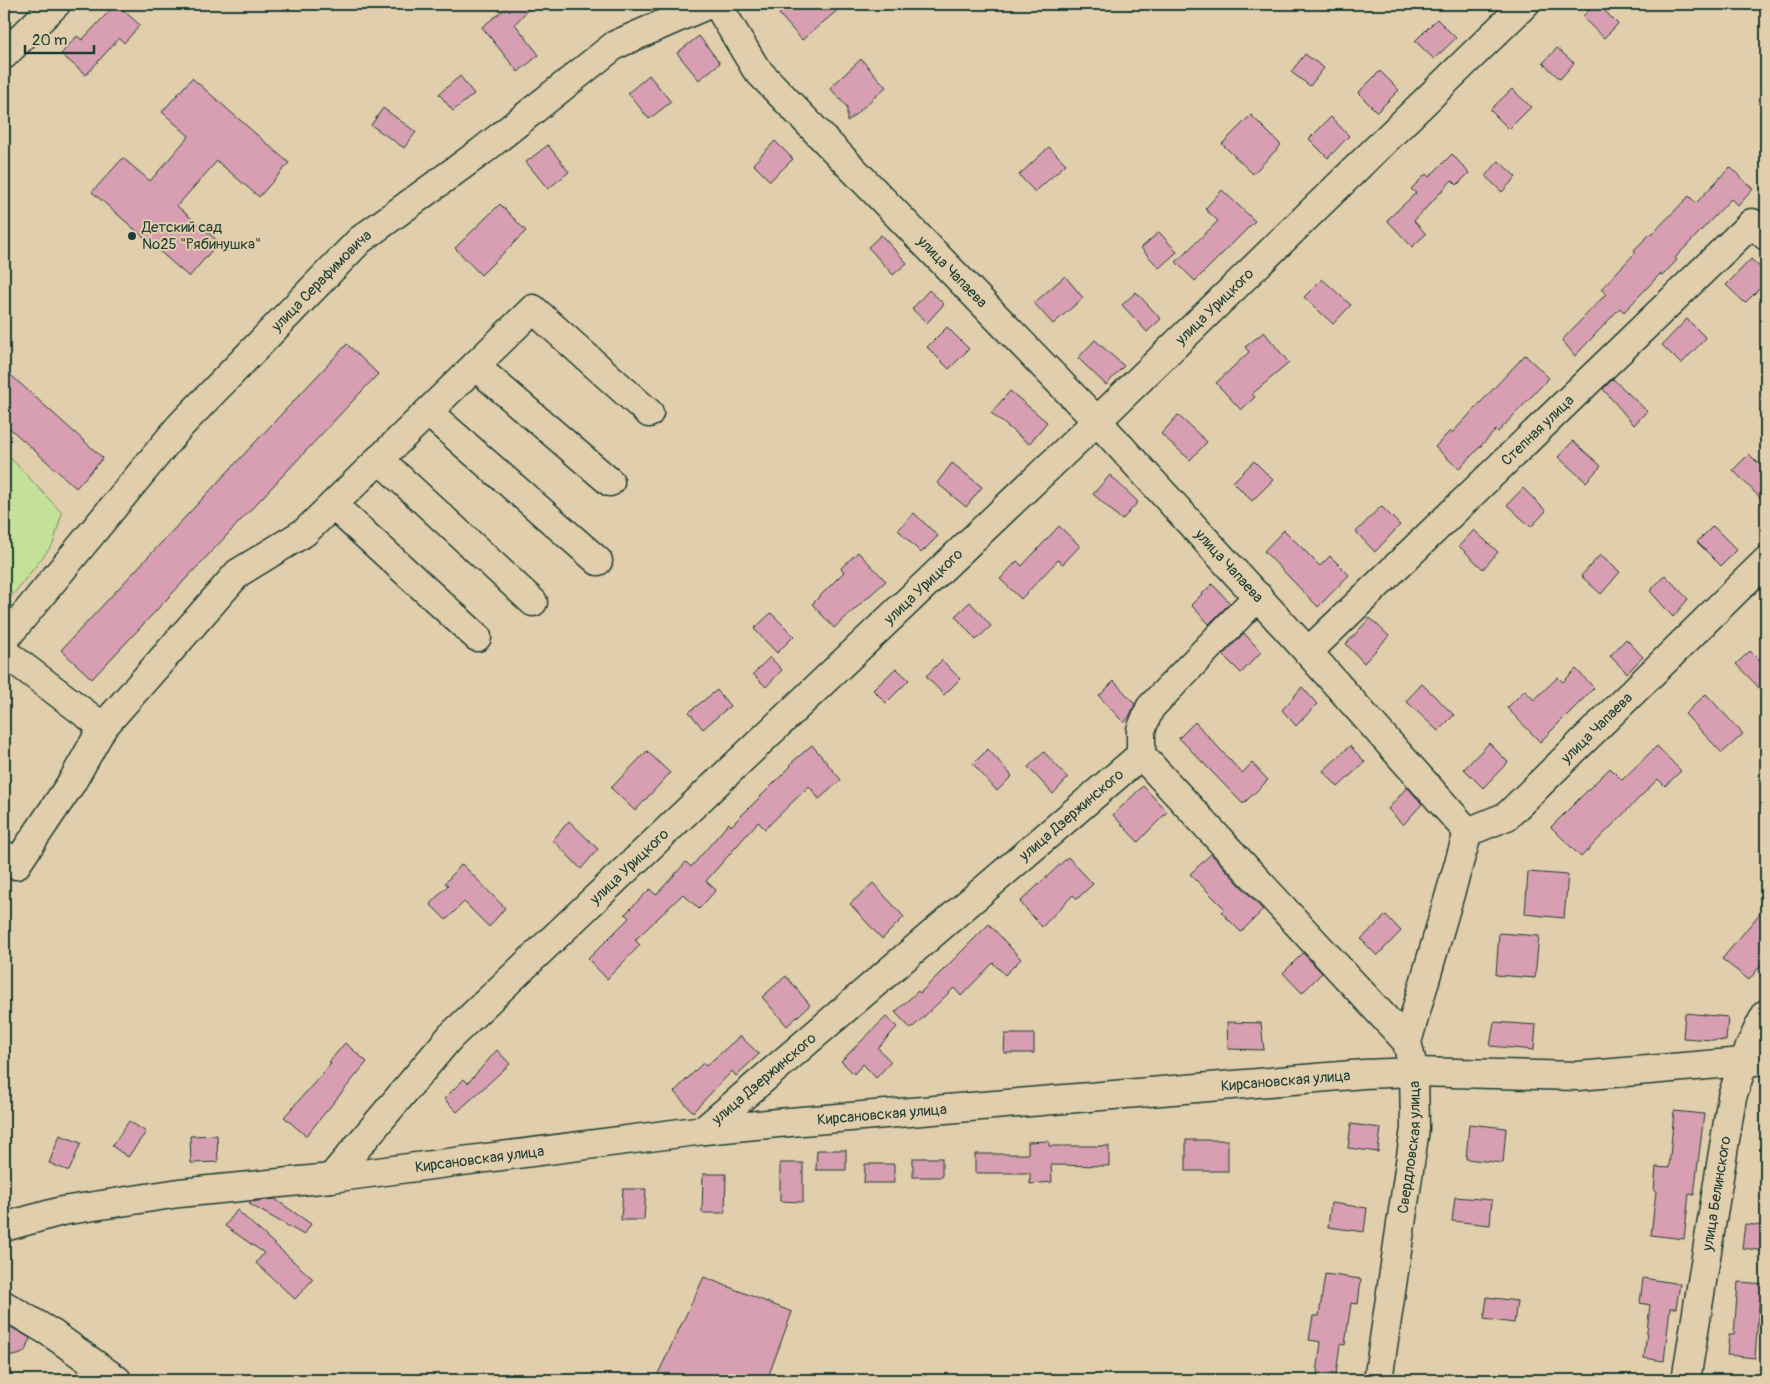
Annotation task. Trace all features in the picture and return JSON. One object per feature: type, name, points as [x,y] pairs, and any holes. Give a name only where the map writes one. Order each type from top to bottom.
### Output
[{"type":"street","points":[[4,55],[56,4]]},
{"type":"street","name":"улица Серафимовича","points":[[4,640],[180,426],[360,240],[482,151],[615,45],[710,4]]},
{"type":"street","name":"улица Чапаева","points":[[716,4],[756,70],[1097,421],[1258,596],[1468,832],[1507,816],[1766,561]]},
{"type":"street","name":"улица Урицкого","points":[[331,1178],[451,1036],[1097,421],[1525,4]]},
{"type":"street","name":"Степная улица","points":[[1308,652],[1752,223],[1766,236]]},
{"type":"street","points":[[8,867],[72,782],[103,727],[238,573],[305,532],[534,309],[649,413]]},
{"type":"street","points":[[475,366],[610,482]]},
{"type":"street","points":[[428,413],[598,561]]},
{"type":"street","points":[[379,459],[533,602]]},
{"type":"street","points":[[333,505],[478,638]]},
{"type":"street","points":[[1258,596],[1150,708],[1141,730],[1141,755],[1407,1042]]},
{"type":"street","points":[[4,652],[103,727]]},
{"type":"street","name":"улица Дзержинского","points":[[704,1130],[1141,755]]},
{"type":"street","name":"Свердловская улица","points":[[1378,1380],[1416,1129],[1414,1072],[1407,1042],[1468,832]]},
{"type":"street","name":"улица Белинского","points":[[1686,1380],[1732,1097],[1755,1061],[1766,1014]]},
{"type":"street","name":"Кирсановская улица","points":[[4,1227],[62,1211],[179,1193],[331,1178],[704,1130],[1414,1072],[1578,1076],[1755,1061]]},
{"type":"street","points":[[4,1305],[50,1333],[117,1380]]},
{"type":"green space","points":[[4,451],[62,513],[53,544],[4,606]]},
{"type":"building","points":[[116,4],[140,25],[124,43],[119,38],[86,75],[61,54],[77,36],[82,40]]},
{"type":"building","points":[[511,4],[533,4],[515,24],[539,55],[518,72],[482,27]]},
{"type":"building","points":[[791,4],[845,4],[802,40],[779,14]]},
{"type":"building","points":[[1595,4],[1598,4],[1618,24],[1604,38],[1582,17]]},
{"type":"building","points":[[1437,19],[1456,38],[1434,59],[1415,41]]},
{"type":"building","points":[[699,36],[720,63],[699,80],[677,53]]},
{"type":"building","points":[[1557,48],[1574,63],[1560,79],[1543,63]]},
{"type":"building","points":[[1305,54],[1324,68],[1310,86],[1291,72]]},
{"type":"building","points":[[861,59],[886,87],[847,122],[847,107],[830,88]]},
{"type":"building","points":[[1380,71],[1399,90],[1377,112],[1358,93]]},
{"type":"building","points":[[649,75],[671,102],[649,119],[628,93]]},
{"type":"building","points":[[460,76],[474,94],[453,111],[439,94]]},
{"type":"building","points":[[192,78],[289,163],[259,197],[217,161],[177,206],[219,242],[189,277],[92,192],[123,158],[150,181],[189,136],[162,112]]},
{"type":"building","points":[[1512,89],[1531,107],[1509,129],[1490,110]]},
{"type":"building","points":[[383,108],[416,132],[404,148],[371,125]]},
{"type":"building","points":[[1251,115],[1281,145],[1253,174],[1222,144]]},
{"type":"building","points":[[1331,117],[1349,136],[1328,158],[1309,139]]},
{"type":"building","points":[[775,141],[793,159],[770,181],[753,164]]},
{"type":"building","points":[[548,145],[569,172],[548,189],[526,162]]},
{"type":"building","points":[[1049,147],[1066,164],[1035,192],[1019,175]]},
{"type":"building","points":[[1452,154],[1469,173],[1457,185],[1452,180],[1414,221],[1426,234],[1412,247],[1387,220],[1416,193],[1411,189],[1426,174],[1429,177]]},
{"type":"building","points":[[1499,161],[1516,177],[1502,192],[1485,176]]},
{"type":"building","points":[[1730,167],[1753,189],[1738,206],[1731,199],[1675,258],[1677,260],[1662,276],[1660,274],[1624,312],[1620,308],[1575,356],[1562,340],[1606,294],[1601,289],[1636,252],[1634,250],[1689,196],[1696,203]]},
{"type":"building","points":[[1222,190],[1255,221],[1195,281],[1176,262],[1218,221],[1205,209]]},
{"type":"building","points":[[500,204],[526,231],[481,275],[455,248]]},
{"type":"building","points":[[1159,232],[1177,252],[1159,268],[1141,248]]},
{"type":"building","points":[[881,235],[907,263],[893,275],[868,247]]},
{"type":"building","points":[[1751,259],[1766,273],[1766,282],[1745,303],[1726,285]]},
{"type":"building","points":[[1065,276],[1083,298],[1053,324],[1034,303]]},
{"type":"building","points":[[1322,279],[1351,305],[1333,324],[1304,297]]},
{"type":"building","points":[[929,290],[944,304],[927,323],[912,309]]},
{"type":"building","points":[[1136,292],[1161,319],[1147,332],[1122,305]]},
{"type":"building","points":[[1687,319],[1706,338],[1681,364],[1662,345]]},
{"type":"building","points":[[947,327],[969,349],[949,369],[927,347]]},
{"type":"building","points":[[1264,332],[1289,363],[1252,394],[1255,397],[1241,410],[1216,383],[1249,352],[1245,347]]},
{"type":"building","points":[[1095,340],[1124,366],[1106,385],[1078,358]]},
{"type":"building","points":[[347,344],[378,374],[92,679],[61,650]]},
{"type":"building","points":[[1525,355],[1549,378],[1498,432],[1496,430],[1459,469],[1435,447],[1450,431],[1452,433]]},
{"type":"building","points":[[4,369],[103,458],[76,488],[4,423]]},
{"type":"building","points":[[1613,379],[1647,411],[1634,425],[1603,389]]},
{"type":"building","points":[[1010,391],[1047,422],[1029,444],[991,413]]},
{"type":"building","points":[[1178,415],[1207,442],[1190,460],[1161,434]]},
{"type":"building","points":[[1573,441],[1601,466],[1586,482],[1558,457]]},
{"type":"building","points":[[1749,454],[1766,471],[1766,504],[1733,470]]},
{"type":"building","points":[[1254,461],[1273,480],[1252,501],[1233,482]]},
{"type":"building","points":[[952,463],[982,487],[966,507],[937,483]]},
{"type":"building","points":[[1110,475],[1138,502],[1122,520],[1093,494]]},
{"type":"building","points":[[1523,488],[1546,511],[1531,527],[1507,505]]},
{"type":"building","points":[[1381,506],[1400,525],[1375,552],[1356,532]]},
{"type":"building","points":[[914,513],[938,536],[921,553],[898,530]]},
{"type":"building","points":[[1059,526],[1080,546],[1063,564],[1058,560],[1021,599],[1000,579],[1017,561],[1022,566]]},
{"type":"building","points":[[1713,526],[1737,550],[1721,566],[1697,542]]},
{"type":"building","points":[[1284,530],[1320,566],[1330,556],[1349,575],[1318,607],[1264,551]]},
{"type":"building","points":[[1474,530],[1498,552],[1483,569],[1459,546]]},
{"type":"building","points":[[858,552],[886,581],[834,628],[812,604],[844,572],[841,568]]},
{"type":"building","points":[[1600,555],[1620,572],[1601,594],[1581,576]]},
{"type":"building","points":[[1665,575],[1688,599],[1673,617],[1650,591]]},
{"type":"building","points":[[1212,584],[1230,603],[1209,624],[1191,605]]},
{"type":"building","points":[[970,602],[991,626],[976,640],[955,616]]},
{"type":"building","points":[[771,613],[794,636],[777,653],[754,629]]},
{"type":"building","points":[[1370,618],[1389,636],[1364,663],[1346,644]]},
{"type":"building","points":[[1244,633],[1261,652],[1241,673],[1223,655]]},
{"type":"building","points":[[1626,639],[1643,657],[1627,673],[1610,656]]},
{"type":"building","points":[[1750,651],[1766,667],[1766,695],[1736,664]]},
{"type":"building","points":[[770,657],[782,670],[766,687],[753,674]]},
{"type":"building","points":[[942,660],[960,679],[944,695],[926,676]]},
{"type":"building","points":[[896,668],[909,680],[886,703],[873,690]]},
{"type":"building","points":[[1576,669],[1594,688],[1540,742],[1507,708],[1525,690],[1534,700],[1558,677],[1563,682]]},
{"type":"building","points":[[1114,681],[1135,704],[1124,723],[1099,696]]},
{"type":"building","points":[[1422,684],[1454,715],[1438,731],[1406,701]]},
{"type":"building","points":[[1302,687],[1317,704],[1296,726],[1282,710]]},
{"type":"building","points":[[717,690],[730,706],[703,729],[689,712]]},
{"type":"building","points":[[1706,694],[1743,734],[1722,753],[1685,714]]},
{"type":"building","points":[[1195,722],[1242,773],[1252,763],[1268,780],[1243,804],[1179,738]]},
{"type":"building","points":[[1489,743],[1508,762],[1483,788],[1464,769]]},
{"type":"building","points":[[812,745],[841,780],[819,799],[809,786],[765,829],[758,822],[706,881],[716,890],[699,909],[683,894],[635,940],[640,945],[607,979],[588,959],[629,918],[625,914],[650,889],[656,895],[686,862],[691,867],[729,823],[731,826],[791,766],[790,764]]},
{"type":"building","points":[[1350,746],[1365,762],[1338,787],[1323,771]]},
{"type":"building","points":[[1657,746],[1681,771],[1665,786],[1658,779],[1581,857],[1551,827],[1610,768],[1622,780]]},
{"type":"building","points":[[988,749],[1012,776],[997,791],[973,764]]},
{"type":"building","points":[[647,751],[670,773],[635,811],[611,788]]},
{"type":"building","points":[[1044,752],[1068,778],[1053,794],[1028,767]]},
{"type":"building","points":[[1143,786],[1167,812],[1138,842],[1113,815]]},
{"type":"building","points":[[1407,787],[1422,804],[1403,825],[1388,809]]},
{"type":"building","points":[[569,821],[598,849],[581,869],[553,840]]},
{"type":"building","points":[[1211,854],[1263,910],[1241,932],[1221,912],[1225,909],[1190,874]]},
{"type":"building","points":[[1068,857],[1093,884],[1077,899],[1073,895],[1042,927],[1020,902]]},
{"type":"building","points":[[462,864],[505,908],[489,927],[464,902],[446,920],[430,904],[448,885],[445,883]]},
{"type":"building","points":[[1528,872],[1568,875],[1564,918],[1525,914]]},
{"type":"building","points":[[873,883],[904,917],[882,939],[850,904]]},
{"type":"building","points":[[1766,906],[1766,959],[1749,980],[1722,959]]},
{"type":"building","points":[[1386,915],[1401,931],[1377,956],[1361,939]]},
{"type":"building","points":[[989,924],[1021,959],[1005,975],[993,963],[961,996],[954,988],[911,1029],[895,1012],[918,991],[920,993]]},
{"type":"building","points":[[1499,933],[1539,936],[1535,978],[1496,975]]},
{"type":"building","points":[[1303,953],[1322,973],[1302,993],[1283,973]]},
{"type":"building","points":[[786,976],[810,1005],[787,1026],[762,997]]},
{"type":"building","points":[[1685,1013],[1728,1017],[1726,1041],[1683,1038]]},
{"type":"building","points":[[886,1017],[897,1027],[878,1048],[891,1062],[876,1078],[863,1064],[854,1074],[841,1061]]},
{"type":"building","points":[[1227,1022],[1261,1023],[1264,1050],[1228,1049]]},
{"type":"building","points":[[1494,1022],[1536,1025],[1534,1050],[1490,1046]]},
{"type":"building","points":[[1005,1034],[1034,1034],[1034,1053],[1004,1053]]},
{"type":"building","points":[[740,1036],[759,1054],[736,1076],[732,1071],[693,1112],[674,1092],[703,1063],[706,1066]]},
{"type":"building","points":[[345,1043],[367,1062],[306,1136],[284,1117],[331,1064],[329,1062]]},
{"type":"building","points":[[497,1050],[510,1064],[457,1112],[444,1099],[464,1079],[468,1083]]},
{"type":"building","points":[[1674,1111],[1704,1114],[1694,1195],[1689,1194],[1684,1239],[1651,1235],[1656,1191],[1654,1191],[1656,1167],[1669,1168]]},
{"type":"building","points":[[129,1121],[146,1132],[128,1157],[112,1146]]},
{"type":"building","points":[[1351,1124],[1381,1128],[1378,1152],[1348,1148]]},
{"type":"building","points":[[1469,1124],[1506,1128],[1503,1163],[1466,1159]]},
{"type":"building","points":[[60,1135],[81,1143],[69,1171],[49,1163]]},
{"type":"building","points":[[217,1135],[218,1162],[191,1163],[190,1136]]},
{"type":"building","points":[[1186,1140],[1228,1140],[1228,1171],[1186,1171]]},
{"type":"building","points":[[1049,1141],[1049,1146],[1109,1146],[1109,1166],[1051,1165],[1052,1182],[1030,1184],[1030,1173],[975,1173],[975,1154],[1028,1154],[1028,1142]]},
{"type":"building","points":[[817,1150],[846,1150],[846,1170],[816,1170]]},
{"type":"building","points":[[913,1158],[942,1158],[942,1177],[913,1177]]},
{"type":"building","points":[[780,1163],[803,1163],[803,1202],[780,1201]]},
{"type":"building","points":[[865,1164],[894,1164],[894,1183],[864,1183]]},
{"type":"building","points":[[703,1174],[726,1174],[725,1213],[702,1213]]},
{"type":"building","points":[[623,1189],[646,1189],[644,1220],[621,1220]]},
{"type":"building","points":[[1455,1197],[1492,1200],[1490,1225],[1452,1221]]},
{"type":"building","points":[[275,1199],[311,1224],[304,1235],[249,1204],[250,1202]]},
{"type":"building","points":[[1331,1203],[1367,1208],[1364,1232],[1328,1227]]},
{"type":"building","points":[[237,1210],[313,1279],[295,1299],[256,1263],[264,1253],[225,1226]]},
{"type":"building","points":[[1745,1224],[1766,1226],[1766,1251],[1742,1248]]},
{"type":"building","points":[[1325,1274],[1361,1279],[1358,1304],[1351,1303],[1345,1345],[1340,1344],[1336,1375],[1317,1373],[1321,1342],[1309,1340],[1313,1316],[1319,1316]]},
{"type":"building","points":[[704,1277],[792,1312],[767,1380],[655,1380]]},
{"type":"building","points":[[1643,1278],[1680,1284],[1676,1308],[1670,1308],[1664,1361],[1644,1358],[1650,1305],[1640,1303]]},
{"type":"building","points":[[1738,1282],[1766,1284],[1764,1305],[1759,1304],[1755,1358],[1727,1355],[1729,1335],[1734,1335]]},
{"type":"building","points":[[1487,1297],[1517,1301],[1514,1323],[1484,1319]]},
{"type":"building","points":[[4,1323],[30,1338],[27,1349],[21,1354],[14,1356],[4,1354]]},
{"type":"place","name":"Детский сад №25 \"Рябинушка\"","points":[[132,236]]}]
